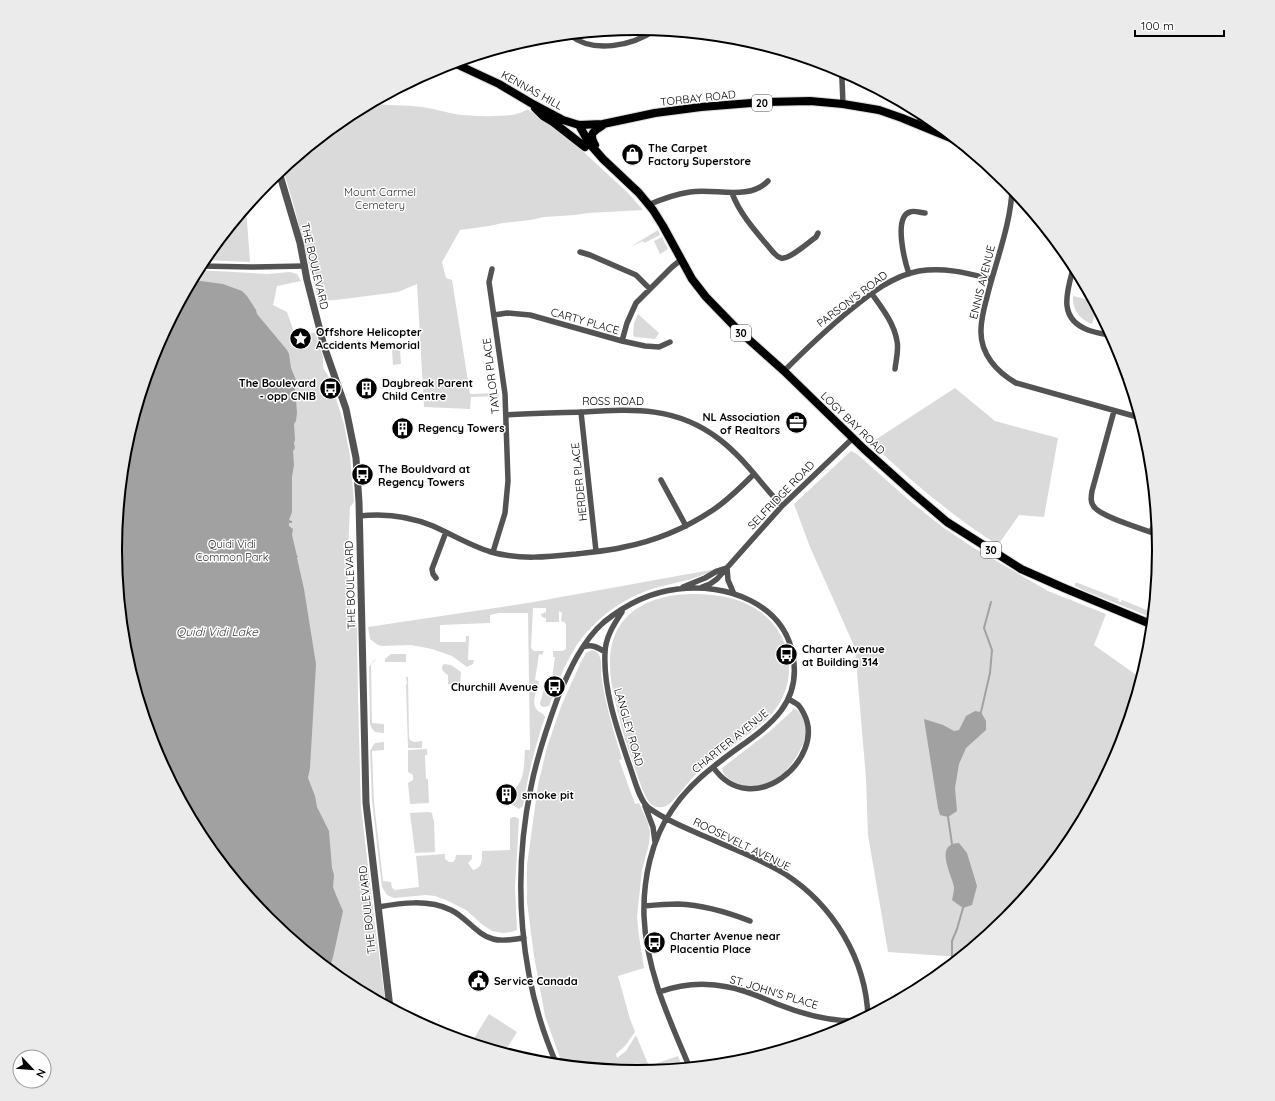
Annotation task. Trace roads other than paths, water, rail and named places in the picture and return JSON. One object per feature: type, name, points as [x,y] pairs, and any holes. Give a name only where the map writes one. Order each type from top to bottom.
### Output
[{"type":"main road","name":"KENNAS HILL","points":[[461,66],[499,84],[563,120],[579,125]]},
{"type":"main road","name":"TORBAY ROAD","points":[[579,125],[603,124],[701,107],[783,102],[810,102],[843,104],[879,110],[938,133]]},
{"type":"main road","name":"LOGY BAY ROAD","points":[[531,103],[543,116],[553,122],[595,156],[603,159]]},
{"type":"main road","points":[[596,151],[592,140],[592,135],[594,130],[603,124]]},
{"type":"main road","name":"LOGY BAY ROAD","points":[[579,125],[589,143],[603,159],[639,193],[664,226],[692,279],[706,297],[737,329],[784,371],[853,438],[913,493],[947,522],[1021,569],[1076,594],[1148,623]]},
{"type":"main road","points":[[579,125],[576,133],[585,147]]},
{"type":"street","points":[[575,39],[587,44],[607,46],[631,42],[646,35]]},
{"type":"street","points":[[842,77],[843,104]]},
{"type":"street","points":[[918,124],[920,119]]},
{"type":"street","name":"THE BOULEVARD","points":[[281,179],[298,236],[319,326],[330,364],[343,400],[353,444],[357,473],[366,803],[389,1002]]},
{"type":"street","points":[[648,205],[690,192],[701,191],[732,193],[757,189],[764,186],[768,181]]},
{"type":"street","points":[[732,193],[736,204],[776,256],[782,258],[787,257],[816,237],[818,233]]},
{"type":"street","name":"ENNIS AVENUE","points":[[1011,196],[1008,216],[984,308],[981,330],[986,353],[995,368],[1016,383],[1135,416]]},
{"type":"street","points":[[909,274],[902,246],[902,226],[905,217],[909,212],[925,214]]},
{"type":"street","points":[[580,252],[636,275],[650,289]]},
{"type":"street","points":[[622,342],[627,322],[636,303],[682,259]]},
{"type":"street","points":[[208,266],[305,266]]},
{"type":"street","name":"TAYLOR PLACE","points":[[492,269],[489,282],[505,394],[508,481],[508,498],[505,513],[493,552]]},
{"type":"street","name":"PARSON'S ROAD","points":[[784,371],[827,329],[890,282],[909,274],[930,270],[951,270],[991,279]]},
{"type":"street","points":[[1072,273],[1066,300],[1067,308],[1071,317],[1082,327],[1105,334]]},
{"type":"street","points":[[872,294],[886,314],[896,335],[898,348],[895,369]]},
{"type":"street","name":"CARTY PLACE","points":[[494,315],[507,313],[530,315],[622,342],[646,346],[659,347],[670,342]]},
{"type":"street","name":"ROSS ROAD","points":[[506,415],[640,410],[660,413],[682,419],[719,439],[737,455],[782,506]]},
{"type":"street","points":[[1114,410],[1092,490],[1092,503],[1095,508],[1106,516],[1151,532],[1152,529]]},
{"type":"street","name":"HERDER PLACE","points":[[581,412],[596,551]]},
{"type":"street","name":"SELFRIDGE ROAD","points":[[698,588],[714,582],[782,506],[853,438]]},
{"type":"street","points":[[359,516],[382,514],[407,518],[446,532],[476,547],[509,556],[527,558],[564,555],[624,547],[660,537],[686,526],[714,509],[754,474]]},
{"type":"street","points":[[661,480],[686,526]]},
{"type":"street","points":[[436,578],[432,569],[446,532]]},
{"type":"street","points":[[727,568],[728,580],[734,594]]},
{"type":"street","name":"SELFRIDGE ROAD","points":[[679,589],[717,571],[727,568]]},
{"type":"street","name":"CHARTER AVENUE","points":[[679,589],[698,588],[721,591],[748,599],[764,607],[778,622],[788,638],[792,651],[794,668],[794,684],[789,699],[780,714],[693,784],[673,807],[666,818],[651,856],[647,875],[644,906],[647,945],[653,975],[666,1013],[688,1063]]},
{"type":"street","points":[[555,1059],[538,1013],[528,968],[521,900],[522,858],[526,817],[538,759],[562,687],[583,647],[601,625],[624,608],[644,598],[679,589]]},
{"type":"street","name":"LANGLEY ROAD","points":[[624,608],[610,632],[605,652],[607,681],[616,723],[635,781],[653,827],[655,844]]},
{"type":"street","points":[[583,647],[593,645],[605,652]]},
{"type":"street","points":[[713,767],[718,775],[726,781],[742,788],[751,789],[767,787],[783,778],[802,754],[806,745],[809,729],[799,706],[789,699]]},
{"type":"street","points":[[644,804],[666,818]]},
{"type":"street","name":"ROOSEVELT AVENUE","points":[[666,818],[783,873],[797,882],[811,895],[841,929],[852,948],[862,977],[868,1004],[868,1011]]},
{"type":"street","points":[[378,907],[397,904],[424,904],[436,906],[450,909],[465,918],[482,934],[492,939],[502,940],[524,938]]},
{"type":"street","points":[[644,906],[677,904],[705,907],[750,921]]},
{"type":"street","name":"ST. JOHN'S PLACE","points":[[659,992],[671,988],[691,985],[727,987],[745,991],[795,1011],[832,1019],[849,1020]]},
{"type":"water","name":"Quidi Vidi Lake","points":[[199,281],[223,284],[242,291],[247,296],[257,314],[287,350],[291,368],[296,380],[295,388],[297,413],[294,424],[295,448],[293,451],[294,465],[292,477],[292,512],[289,520],[292,521],[292,523],[289,523],[289,526],[293,529],[292,535],[298,556],[297,558],[304,589],[316,664],[310,768],[308,778],[315,796],[317,807],[329,831],[334,875],[333,887],[343,911],[331,964],[298,938],[273,915],[250,890],[209,837],[191,808],[161,748],[149,716],[132,651],[126,618],[123,584],[122,550],[126,483],[132,450],[149,385],[161,353],[175,323]]},
{"type":"water","points":[[975,711],[981,712],[986,721],[986,730],[966,748],[959,764],[955,788],[957,811],[948,817],[940,815],[924,719],[943,725],[954,731],[959,730],[966,716]]},
{"type":"water","points":[[959,843],[967,853],[977,886],[972,905],[963,908],[952,900],[954,887],[946,860],[947,848],[951,845]]},
{"type":"waterway","points":[[981,712],[990,673],[992,650],[984,628],[991,602]]},
{"type":"waterway","points":[[948,817],[952,844]]},
{"type":"waterway","points":[[952,958],[952,941],[963,908]]},
{"type":"place","name":"The Carpet Factory Superstore","points":[[632,154]]},
{"type":"place","name":"Offshore Helicopter Accidents Memorial","points":[[301,338]]},
{"type":"place","name":"The Boulevard - opp CNIB","points":[[331,389]]},
{"type":"place","name":"Daybreak Parent Child Centre","points":[[366,389]]},
{"type":"place","name":"NL Association of Realtors","points":[[796,423]]},
{"type":"place","name":"Regency Towers","points":[[402,428]]},
{"type":"place","name":"The Bouldvard at Regency Towers","points":[[363,475]]},
{"type":"place","name":"Charter Avenue at Building 314","points":[[787,655]]},
{"type":"place","name":"Churchill Avenue","points":[[554,687]]},
{"type":"place","name":"smoke pit","points":[[506,795]]},
{"type":"place","name":"Charter Avenue near Placentia Place","points":[[654,942]]},
{"type":"place","name":"Service Canada","points":[[478,981]]},
{"type":"park label","name":"Mount Carmel Cemetery","points":[[380,198]]},
{"type":"park label","name":"Quidi Vidi Common Park","points":[[232,550]]}]
